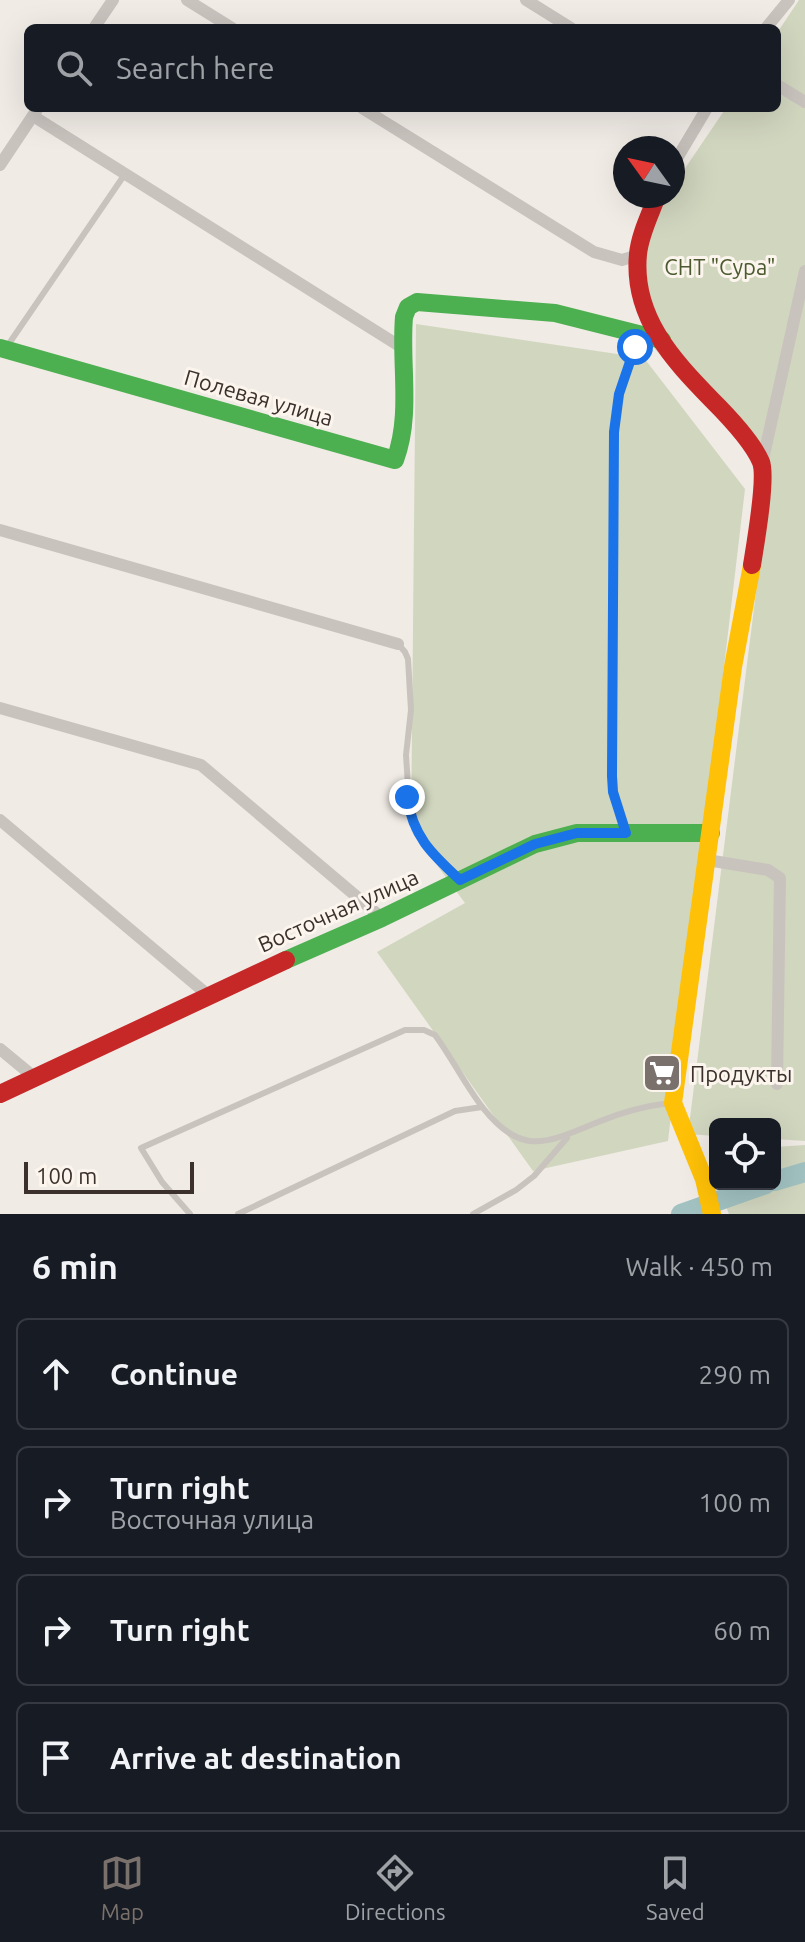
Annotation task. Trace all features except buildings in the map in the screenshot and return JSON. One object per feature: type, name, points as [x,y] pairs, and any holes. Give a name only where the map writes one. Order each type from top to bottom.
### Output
[{"type":"street","points":[[97,24],[113,0]]},
{"type":"street","points":[[187,0],[226,24]]},
{"type":"street","points":[[526,0],[565,24]]},
{"type":"street","points":[[769,24],[789,0]]},
{"type":"street","points":[[781,87],[805,102]]},
{"type":"street","points":[[0,165],[35,112],[125,174],[401,347],[405,311],[417,302],[555,313],[662,340]]},
{"type":"street","points":[[368,112],[594,252],[622,260],[638,255]]},
{"type":"street","points":[[685,145],[705,112]]},
{"type":"street","points":[[652,208],[638,255],[640,298],[648,321],[690,377],[731,419],[762,464]]},
{"type":"street","points":[[712,1214],[704,1179],[673,1103],[733,667],[759,527],[762,464],[805,271]]},
{"type":"street","name":"Полевая улица","points":[[2,349],[395,460],[401,443],[404,387],[401,347]]},
{"type":"street","points":[[0,530],[398,644]]},
{"type":"street","points":[[0,708],[201,765],[382,918]]},
{"type":"street","points":[[0,820],[208,995]]},
{"type":"street","name":"Восточная улица","points":[[0,1094],[535,844],[577,833],[711,833]]},
{"type":"street","points":[[707,860],[768,870],[780,878],[777,1084]]},
{"type":"street","points":[[0,1049],[34,1077]]},
{"type":"lane","points":[[2,349],[125,174]]},
{"type":"lane","points":[[626,833],[613,792],[612,776],[614,432],[615,412],[624,375],[642,335]]},
{"type":"lane","points":[[398,644],[408,659],[411,710],[406,755],[410,817],[422,841],[460,880]]},
{"type":"lane","points":[[190,1214],[162,1182],[141,1148],[405,1030],[424,1030],[435,1035],[482,1107],[516,1138],[539,1143],[569,1135],[638,1107],[673,1103]]},
{"type":"lane","points":[[238,1214],[455,1111],[482,1107]]},
{"type":"lane","points":[[473,1214],[491,1206],[534,1176],[552,1151],[569,1135]]},
{"type":"green space","name":"СНТ \"Сура\"","points":[[799,0],[805,0],[805,1141],[781,1139],[781,1118],[709,1118],[709,1136],[688,1134],[771,473],[654,348],[629,251],[658,208],[685,208],[685,168],[723,112],[781,112],[781,27]]},
{"type":"green space","points":[[416,324],[644,358],[745,489],[668,1141],[533,1171],[377,952],[465,903],[411,830]]},
{"type":"green space","points":[[805,1145],[805,1214],[729,1214],[719,1190],[781,1190],[781,1147]]},
{"type":"waterway","points":[[781,1179],[805,1172]]},
{"type":"waterway","points":[[681,1214],[749,1190]]},
{"type":"traffic: fast","points":[[0,348],[395,460],[403,425],[404,317],[408,307],[417,302],[555,313],[662,340]]},
{"type":"traffic: fast","points":[[286,960],[382,918],[535,844],[577,833],[711,833]]},
{"type":"traffic: slow","points":[[712,1214],[704,1179],[673,1103],[733,667],[752,565]]},
{"type":"traffic: jam","points":[[652,208],[638,254],[641,297],[648,317],[669,352],[739,430],[761,462],[762,497],[752,565]]},
{"type":"traffic: jam","points":[[0,1094],[286,960]]},
{"type":"place","name":"Продукты","points":[[662,1073]]},
{"type":"route","points":[[407,797],[414,829],[460,880],[535,844],[577,833],[626,833],[613,792],[612,776],[614,432],[619,394],[635,347]]}]
